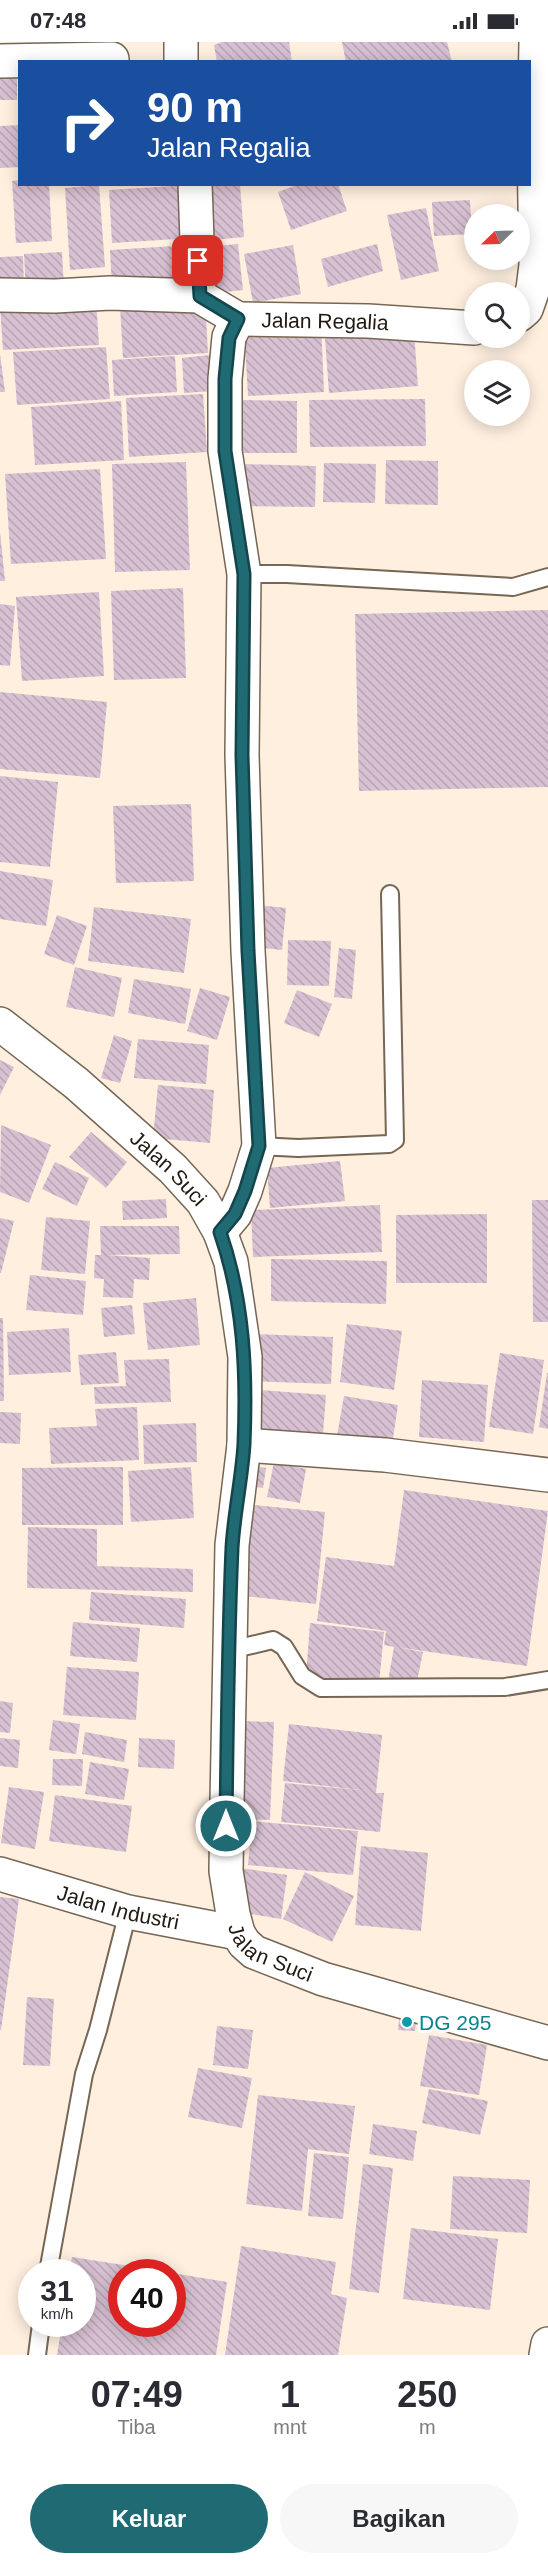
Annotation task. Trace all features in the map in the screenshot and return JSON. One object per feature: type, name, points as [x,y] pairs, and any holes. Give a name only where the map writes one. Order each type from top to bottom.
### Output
[{"type":"street","points":[[181,42],[181,60]]},
{"type":"street","points":[[530,298],[536,265],[534,144],[536,42]]},
{"type":"street","points":[[56,60],[112,59]]},
{"type":"street","points":[[0,61],[18,61]]},
{"type":"street","points":[[195,186],[200,296]]},
{"type":"street","points":[[0,295],[55,296],[110,293],[200,296],[238,319]]},
{"type":"street","name":"Jalan Regalia","points":[[220,1232],[235,1214],[242,1199],[259,1146],[248,951],[242,755],[244,574],[225,451],[225,379],[229,338],[238,319],[368,321],[464,327]]},
{"type":"street","name":"Jalan Suci","points":[[0,1024],[76,1083],[173,1169],[203,1202],[220,1232],[231,1262],[245,1357],[244,1445],[232,1545],[226,1871],[232,1914],[238,1934],[254,1952],[322,1979],[548,2043]]},
{"type":"street","points":[[244,1445],[385,1455],[548,1475]]},
{"type":"street","name":"Jalan Industri","points":[[0,1874],[128,1912],[238,1934]]},
{"type":"street","points":[[546,2355],[548,2344]]},
{"type":"lane","points":[[244,574],[287,574],[513,587],[548,577]]},
{"type":"lane","points":[[259,1146],[298,1148],[389,1144],[395,1140],[390,894]]},
{"type":"lane","points":[[230,1650],[273,1640],[285,1647],[302,1676],[321,1688],[505,1687],[548,1680]]},
{"type":"lane","points":[[50,2259],[84,2074],[98,2030],[128,1912]]},
{"type":"lane","points":[[37,2355],[39,2337]]},
{"type":"building","points":[[222,42],[289,42],[292,60],[217,60],[214,45]]},
{"type":"building","points":[[342,42],[447,42],[452,60],[346,60]]},
{"type":"building","points":[[0,64],[17,64],[17,100],[0,100]]},
{"type":"building","points":[[18,125],[18,167],[0,168],[0,126]]},
{"type":"building","points":[[18,180],[18,186],[49,186],[52,241],[16,243],[12,181]]},
{"type":"building","points":[[99,186],[105,267],[70,270],[65,188]]},
{"type":"building","points":[[190,186],[193,238],[112,243],[109,190]]},
{"type":"building","points":[[197,186],[240,186],[244,237],[202,241]]},
{"type":"building","points":[[294,186],[339,186],[347,211],[291,230],[278,192]]},
{"type":"building","points":[[470,200],[470,204],[464,204],[464,234],[434,236],[432,202]]},
{"type":"building","points":[[426,208],[439,271],[401,280],[387,215]]},
{"type":"building","points":[[238,244],[243,290],[208,294],[203,247]]},
{"type":"building","points":[[377,244],[383,271],[328,287],[321,259]]},
{"type":"building","points":[[191,245],[193,281],[112,287],[110,250]]},
{"type":"building","points":[[293,245],[301,294],[253,303],[244,254]]},
{"type":"building","points":[[62,252],[64,289],[26,292],[24,254]]},
{"type":"building","points":[[23,256],[24,288],[0,289],[0,257]]},
{"type":"building","points":[[96,300],[99,345],[3,350],[0,306]]},
{"type":"building","points":[[205,300],[208,353],[123,358],[120,306]]},
{"type":"building","points":[[321,322],[324,392],[248,396],[244,326]]},
{"type":"building","points":[[414,332],[418,386],[329,393],[325,338]]},
{"type":"building","points":[[106,347],[110,399],[17,405],[13,352]]},
{"type":"building","points":[[0,354],[5,392],[0,392]]},
{"type":"building","points":[[210,355],[213,391],[184,393],[182,358]]},
{"type":"building","points":[[175,356],[177,392],[114,396],[112,360]]},
{"type":"building","points":[[203,394],[207,452],[129,457],[126,398]]},
{"type":"building","points":[[425,399],[426,446],[310,447],[309,400]]},
{"type":"building","points":[[237,400],[297,401],[297,453],[237,453]]},
{"type":"building","points":[[121,401],[124,460],[35,465],[31,407]]},
{"type":"building","points":[[386,460],[438,461],[438,505],[385,504]]},
{"type":"building","points":[[186,462],[190,570],[115,572],[112,464]]},
{"type":"building","points":[[324,463],[376,464],[375,503],[323,502]]},
{"type":"building","points":[[242,464],[316,466],[315,507],[242,506]]},
{"type":"building","points":[[100,469],[106,559],[11,564],[5,474]]},
{"type":"building","points":[[0,532],[5,581],[0,581]]},
{"type":"building","points":[[183,588],[186,678],[114,680],[111,591]]},
{"type":"building","points":[[99,592],[104,676],[22,681],[16,597]]},
{"type":"building","points":[[0,604],[15,606],[10,666],[0,665]]},
{"type":"building","points":[[548,610],[548,787],[359,791],[355,614]]},
{"type":"building","points":[[0,692],[107,702],[100,778],[0,769]]},
{"type":"building","points":[[0,776],[58,782],[50,867],[0,862]]},
{"type":"building","points":[[191,804],[194,881],[116,883],[113,806]]},
{"type":"building","points":[[0,871],[53,880],[46,926],[0,919]]},
{"type":"building","points":[[257,905],[286,908],[282,950],[253,947]]},
{"type":"building","points":[[94,907],[191,919],[184,973],[88,961]]},
{"type":"building","points":[[57,915],[87,926],[74,965],[44,954]]},
{"type":"building","points":[[288,940],[331,941],[329,986],[287,985]]},
{"type":"building","points":[[339,948],[356,950],[352,999],[334,997]]},
{"type":"building","points":[[75,967],[122,978],[114,1017],[66,1007]]},
{"type":"building","points":[[134,979],[191,989],[185,1024],[128,1013]]},
{"type":"building","points":[[200,988],[230,997],[217,1040],[187,1031]]},
{"type":"building","points":[[297,990],[332,1004],[319,1037],[284,1023]]},
{"type":"building","points":[[114,1035],[132,1041],[120,1083],[101,1078]]},
{"type":"building","points":[[138,1039],[209,1045],[206,1084],[134,1078]]},
{"type":"building","points":[[0,1060],[14,1067],[0,1095]]},
{"type":"building","points":[[158,1085],[214,1090],[210,1143],[153,1138]]},
{"type":"building","points":[[1,1125],[51,1145],[29,1203],[0,1192]]},
{"type":"building","points":[[91,1132],[127,1162],[106,1188],[69,1157]]},
{"type":"building","points":[[340,1161],[345,1201],[270,1208],[267,1168]]},
{"type":"building","points":[[55,1162],[89,1178],[77,1206],[42,1189]]},
{"type":"building","points":[[166,1199],[167,1218],[123,1220],[122,1201]]},
{"type":"building","points":[[532,1200],[548,1200],[548,1322],[533,1322]]},
{"type":"building","points":[[380,1205],[382,1252],[253,1257],[251,1210]]},
{"type":"building","points":[[487,1214],[487,1283],[396,1283],[396,1215]]},
{"type":"building","points":[[46,1217],[90,1221],[85,1274],[41,1270]]},
{"type":"building","points":[[0,1218],[14,1221],[1,1273],[0,1273]]},
{"type":"building","points":[[100,1226],[179,1226],[180,1254],[107,1255],[150,1258],[149,1280],[134,1279],[133,1298],[103,1297],[104,1279],[94,1278],[95,1255],[101,1255]]},
{"type":"building","points":[[271,1259],[387,1261],[386,1304],[271,1301]]},
{"type":"building","points":[[30,1275],[86,1281],[83,1315],[26,1310]]},
{"type":"building","points":[[196,1298],[200,1345],[148,1350],[143,1303]]},
{"type":"building","points":[[132,1305],[135,1334],[104,1337],[101,1308]]},
{"type":"building","points":[[0,1318],[3,1318],[4,1401],[0,1401]]},
{"type":"building","points":[[347,1324],[402,1331],[394,1390],[340,1382]]},
{"type":"building","points":[[69,1328],[71,1372],[9,1375],[7,1332]]},
{"type":"building","points":[[251,1334],[333,1337],[331,1384],[250,1381]]},
{"type":"building","points":[[116,1352],[119,1383],[81,1385],[78,1355]]},
{"type":"building","points":[[500,1353],[544,1360],[533,1434],[489,1427]]},
{"type":"building","points":[[169,1359],[171,1402],[95,1404],[94,1387],[126,1386],[124,1360]]},
{"type":"building","points":[[548,1373],[548,1429],[539,1427]]},
{"type":"building","points":[[422,1380],[488,1385],[484,1442],[419,1437]]},
{"type":"building","points":[[247,1389],[326,1395],[323,1433],[244,1428]]},
{"type":"building","points":[[344,1396],[398,1405],[392,1445],[337,1436]]},
{"type":"building","points":[[137,1407],[139,1460],[51,1464],[49,1428],[97,1426],[95,1409]]},
{"type":"building","points":[[0,1412],[21,1413],[20,1444],[0,1443]]},
{"type":"building","points":[[196,1423],[197,1462],[144,1464],[143,1425]]},
{"type":"building","points":[[274,1462],[306,1469],[300,1503],[267,1497]]},
{"type":"building","points":[[246,1465],[266,1468],[263,1488],[243,1485]]},
{"type":"building","points":[[123,1467],[123,1525],[22,1525],[22,1468]]},
{"type":"building","points":[[191,1467],[194,1518],[131,1522],[128,1471]]},
{"type":"building","points":[[404,1490],[548,1511],[527,1666],[396,1647],[423,1652],[416,1686],[388,1681],[394,1647],[384,1645],[386,1631],[317,1621],[326,1557],[394,1566]]},
{"type":"building","points":[[245,1504],[325,1512],[316,1604],[235,1595]]},
{"type":"building","points":[[28,1527],[97,1529],[97,1566],[193,1569],[193,1592],[27,1588]]},
{"type":"building","points":[[91,1592],[186,1599],[184,1628],[89,1620]]},
{"type":"building","points":[[73,1622],[140,1628],[137,1662],[70,1656]]},
{"type":"building","points":[[310,1623],[384,1632],[379,1684],[306,1676]]},
{"type":"building","points":[[67,1667],[139,1672],[136,1720],[63,1715]]},
{"type":"building","points":[[0,1701],[13,1703],[10,1733],[0,1732]]},
{"type":"building","points":[[53,1720],[80,1724],[76,1754],[49,1750]]},
{"type":"building","points":[[239,1721],[274,1722],[270,1820],[236,1819]]},
{"type":"building","points":[[289,1724],[382,1735],[376,1793],[384,1793],[380,1832],[281,1822],[285,1783],[369,1791],[283,1781]]},
{"type":"building","points":[[85,1732],[127,1740],[124,1762],[82,1754]]},
{"type":"building","points":[[0,1738],[20,1740],[18,1768],[0,1766]]},
{"type":"building","points":[[139,1738],[175,1740],[174,1769],[138,1767]]},
{"type":"building","points":[[53,1759],[83,1759],[82,1786],[52,1785]]},
{"type":"building","points":[[90,1762],[129,1769],[124,1800],[85,1794]]},
{"type":"building","points":[[9,1787],[44,1792],[35,1849],[1,1843]]},
{"type":"building","points":[[55,1795],[132,1806],[126,1852],[49,1841]]},
{"type":"building","points":[[252,1821],[358,1831],[353,1875],[248,1865]]},
{"type":"building","points":[[361,1846],[428,1853],[421,1931],[355,1925]]},
{"type":"building","points":[[241,1868],[287,1875],[281,1919],[234,1911]]},
{"type":"building","points":[[305,1872],[354,1896],[332,1942],[283,1919]]},
{"type":"building","points":[[0,1897],[19,1899],[1,2030],[0,2030]]},
{"type":"building","points":[[27,1997],[54,1999],[50,2066],[23,2065]]},
{"type":"building","name":"DG 295","points":[[400,2013],[417,2015],[415,2031],[398,2030]]},
{"type":"building","points":[[217,2026],[253,2030],[248,2069],[213,2065]]},
{"type":"building","points":[[429,2035],[487,2045],[479,2095],[420,2086]]},
{"type":"building","points":[[198,2068],[252,2078],[242,2128],[188,2117]]},
{"type":"building","points":[[429,2089],[488,2101],[480,2135],[422,2123]]},
{"type":"building","points":[[258,2095],[355,2106],[349,2154],[308,2149],[302,2211],[246,2204]]},
{"type":"building","points":[[373,2124],[417,2131],[413,2161],[369,2154]]},
{"type":"building","points":[[314,2153],[349,2157],[343,2219],[308,2216]]},
{"type":"building","points":[[363,2164],[393,2168],[379,2293],[349,2289]]},
{"type":"building","points":[[453,2176],[530,2180],[527,2233],[450,2229]]},
{"type":"building","points":[[411,2228],[498,2239],[490,2310],[403,2299]]},
{"type":"building","points":[[241,2246],[336,2262],[331,2294],[347,2298],[338,2355],[225,2355]]},
{"type":"building","points":[[96,2261],[108,2263],[108,2337],[186,2337],[186,2275],[227,2282],[216,2355],[57,2355],[60,2337],[96,2337]]},
{"type":"place","name":"DG 295","points":[[407,2022]]},
{"type":"route","points":[[198,261],[200,296],[238,319],[229,338],[225,379],[225,451],[244,574],[242,755],[248,951],[259,1146],[235,1214],[220,1232],[231,1262],[245,1357],[244,1445],[232,1545],[226,1826]]}]
